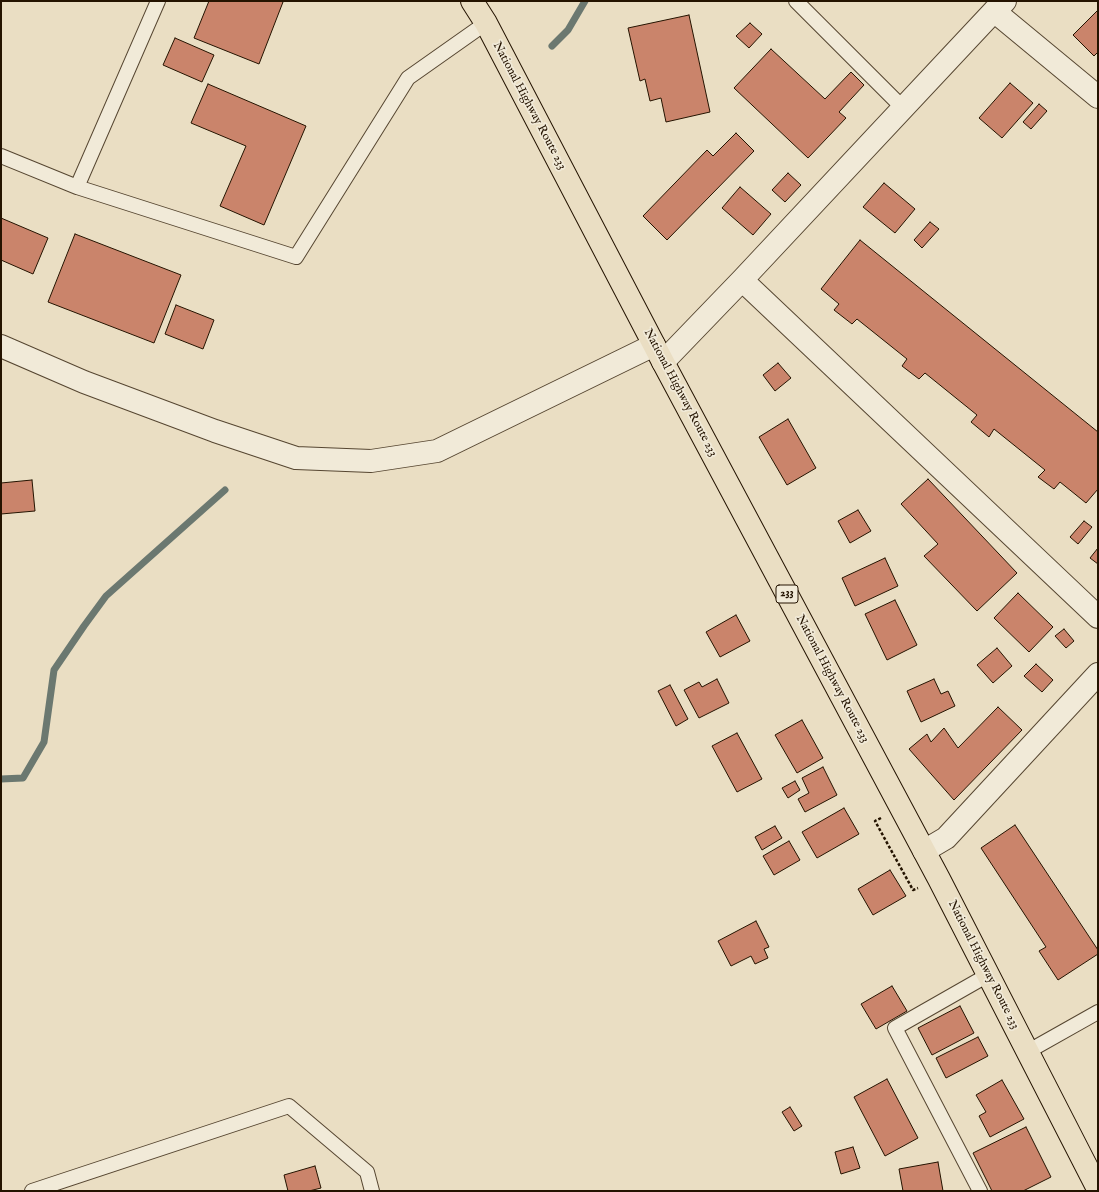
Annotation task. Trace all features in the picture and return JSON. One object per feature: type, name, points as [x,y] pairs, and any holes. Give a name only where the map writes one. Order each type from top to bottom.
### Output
[{"type":"highway","name":"National Highway Route 233","points":[[472,1],[486,23],[658,353],[924,851],[1027,1052],[1093,1189]]},
{"type":"street","points":[[1,346],[84,382],[215,431],[296,458],[371,461],[437,451],[658,353],[742,280],[1000,4],[1098,97]]},
{"type":"street","points":[[742,280],[1098,616]]},
{"type":"street","points":[[924,851],[946,838],[1094,685]]},
{"type":"lane","points":[[77,187],[158,1]]},
{"type":"lane","points":[[796,1],[903,108]]},
{"type":"lane","points":[[1,156],[77,187],[296,257],[408,78],[486,23]]},
{"type":"lane","points":[[980,1191],[895,1028],[988,975]]},
{"type":"lane","points":[[1027,1052],[1098,1012]]},
{"type":"lane","points":[[32,1191],[65,1186],[289,1106],[367,1172],[372,1191]]},
{"type":"building","points":[[209,1],[283,2],[259,64],[194,38]]},
{"type":"building","points":[[1098,10],[1098,52],[1094,56],[1073,35]]},
{"type":"building","points":[[689,15],[710,112],[666,122],[661,98],[650,101],[645,79],[640,81],[628,28]]},
{"type":"building","points":[[750,23],[762,34],[749,48],[736,36]]},
{"type":"building","points":[[175,38],[214,55],[202,82],[163,65]]},
{"type":"building","points":[[771,49],[825,99],[851,72],[864,85],[839,112],[846,118],[808,158],[734,88]]},
{"type":"building","points":[[1010,83],[1033,103],[1002,138],[979,118]]},
{"type":"building","points":[[208,84],[306,126],[264,225],[220,206],[246,146],[191,123]]},
{"type":"building","points":[[1039,104],[1047,111],[1031,129],[1023,122]]},
{"type":"building","points":[[736,133],[754,151],[667,240],[643,216],[707,150],[713,156]]},
{"type":"building","points":[[788,173],[801,185],[785,202],[772,190]]},
{"type":"building","points":[[884,183],[915,209],[895,233],[863,207]]},
{"type":"building","points":[[740,187],[771,214],[753,235],[722,208]]},
{"type":"building","points":[[1,218],[48,238],[33,274],[1,260]]},
{"type":"building","points":[[930,222],[939,229],[922,248],[914,240]]},
{"type":"building","points":[[75,234],[181,275],[154,343],[48,302]]},
{"type":"building","points":[[860,240],[1098,432],[1098,489],[1086,503],[1060,482],[1054,489],[1038,477],[1045,470],[994,429],[989,437],[971,422],[977,415],[925,373],[919,379],[902,366],[907,359],[857,319],[852,324],[834,310],[839,304],[821,289]]},
{"type":"building","points":[[176,305],[214,320],[203,349],[165,334]]},
{"type":"building","points":[[778,363],[791,378],[775,391],[763,375]]},
{"type":"building","points":[[788,419],[816,468],[787,485],[759,437]]},
{"type":"building","points":[[928,479],[1017,573],[977,611],[924,556],[938,544],[901,504]]},
{"type":"building","points":[[32,480],[35,511],[1,514],[1,483]]},
{"type":"building","points":[[858,510],[871,531],[850,543],[838,521]]},
{"type":"building","points":[[1084,521],[1092,527],[1078,544],[1070,537]]},
{"type":"building","points":[[1098,548],[1098,564],[1090,558]]},
{"type":"building","points":[[885,558],[898,586],[855,606],[842,578]]},
{"type":"building","points":[[1018,593],[1053,627],[1029,652],[994,618]]},
{"type":"building","points":[[895,600],[917,645],[887,660],[865,614]]},
{"type":"building","points":[[736,615],[750,641],[720,657],[706,632]]},
{"type":"building","points":[[1064,629],[1074,641],[1066,648],[1055,636]]},
{"type":"building","points":[[997,648],[1012,666],[993,683],[977,665]]},
{"type":"building","points":[[1036,664],[1053,680],[1042,692],[1024,676]]},
{"type":"building","points":[[717,679],[729,703],[699,718],[684,690],[699,682],[702,687]]},
{"type":"building","points":[[934,679],[941,694],[948,691],[955,706],[921,722],[907,691]]},
{"type":"building","points":[[670,685],[688,719],[676,726],[658,691]]},
{"type":"building","points":[[998,707],[1022,730],[954,800],[909,749],[927,734],[931,742],[944,728],[958,748]]},
{"type":"building","points":[[802,720],[823,758],[797,773],[775,735]]},
{"type":"building","points":[[737,733],[762,779],[737,792],[712,746]]},
{"type":"building","points":[[823,767],[837,795],[805,812],[798,799],[809,793],[802,778]]},
{"type":"building","points":[[795,781],[800,790],[788,798],[782,788]]},
{"type":"building","points":[[844,808],[859,834],[817,858],[802,832]]},
{"type":"building","points":[[1015,825],[1098,950],[1098,954],[1058,980],[1039,951],[1046,947],[981,848]]},
{"type":"building","points":[[775,826],[782,838],[762,850],[755,837]]},
{"type":"building","points":[[789,841],[800,860],[774,875],[763,856]]},
{"type":"building","points":[[890,870],[906,896],[873,915],[858,889]]},
{"type":"building","points":[[756,921],[769,947],[764,949],[768,958],[755,964],[751,956],[731,966],[718,941]]},
{"type":"building","points":[[892,986],[907,1011],[876,1029],[861,1004]]},
{"type":"building","points":[[960,1006],[974,1033],[932,1055],[918,1028]]},
{"type":"building","points":[[978,1037],[988,1056],[946,1078],[936,1058]]},
{"type":"building","points":[[887,1079],[918,1138],[885,1156],[854,1097]]},
{"type":"building","points":[[1002,1080],[1024,1119],[990,1137],[979,1116],[986,1112],[976,1095]]},
{"type":"building","points":[[790,1107],[802,1126],[794,1131],[782,1112]]},
{"type":"building","points":[[1026,1127],[1051,1177],[1023,1191],[992,1191],[973,1153]]},
{"type":"building","points":[[853,1147],[860,1168],[841,1174],[835,1152]]},
{"type":"building","points":[[938,1162],[943,1191],[903,1191],[899,1169]]},
{"type":"building","points":[[315,1166],[321,1188],[309,1191],[288,1191],[284,1175]]},
{"type":"waterway","points":[[552,46],[568,30],[585,1]]},
{"type":"waterway","points":[[1,779],[23,778],[44,742],[54,670],[106,596],[225,490]]}]
